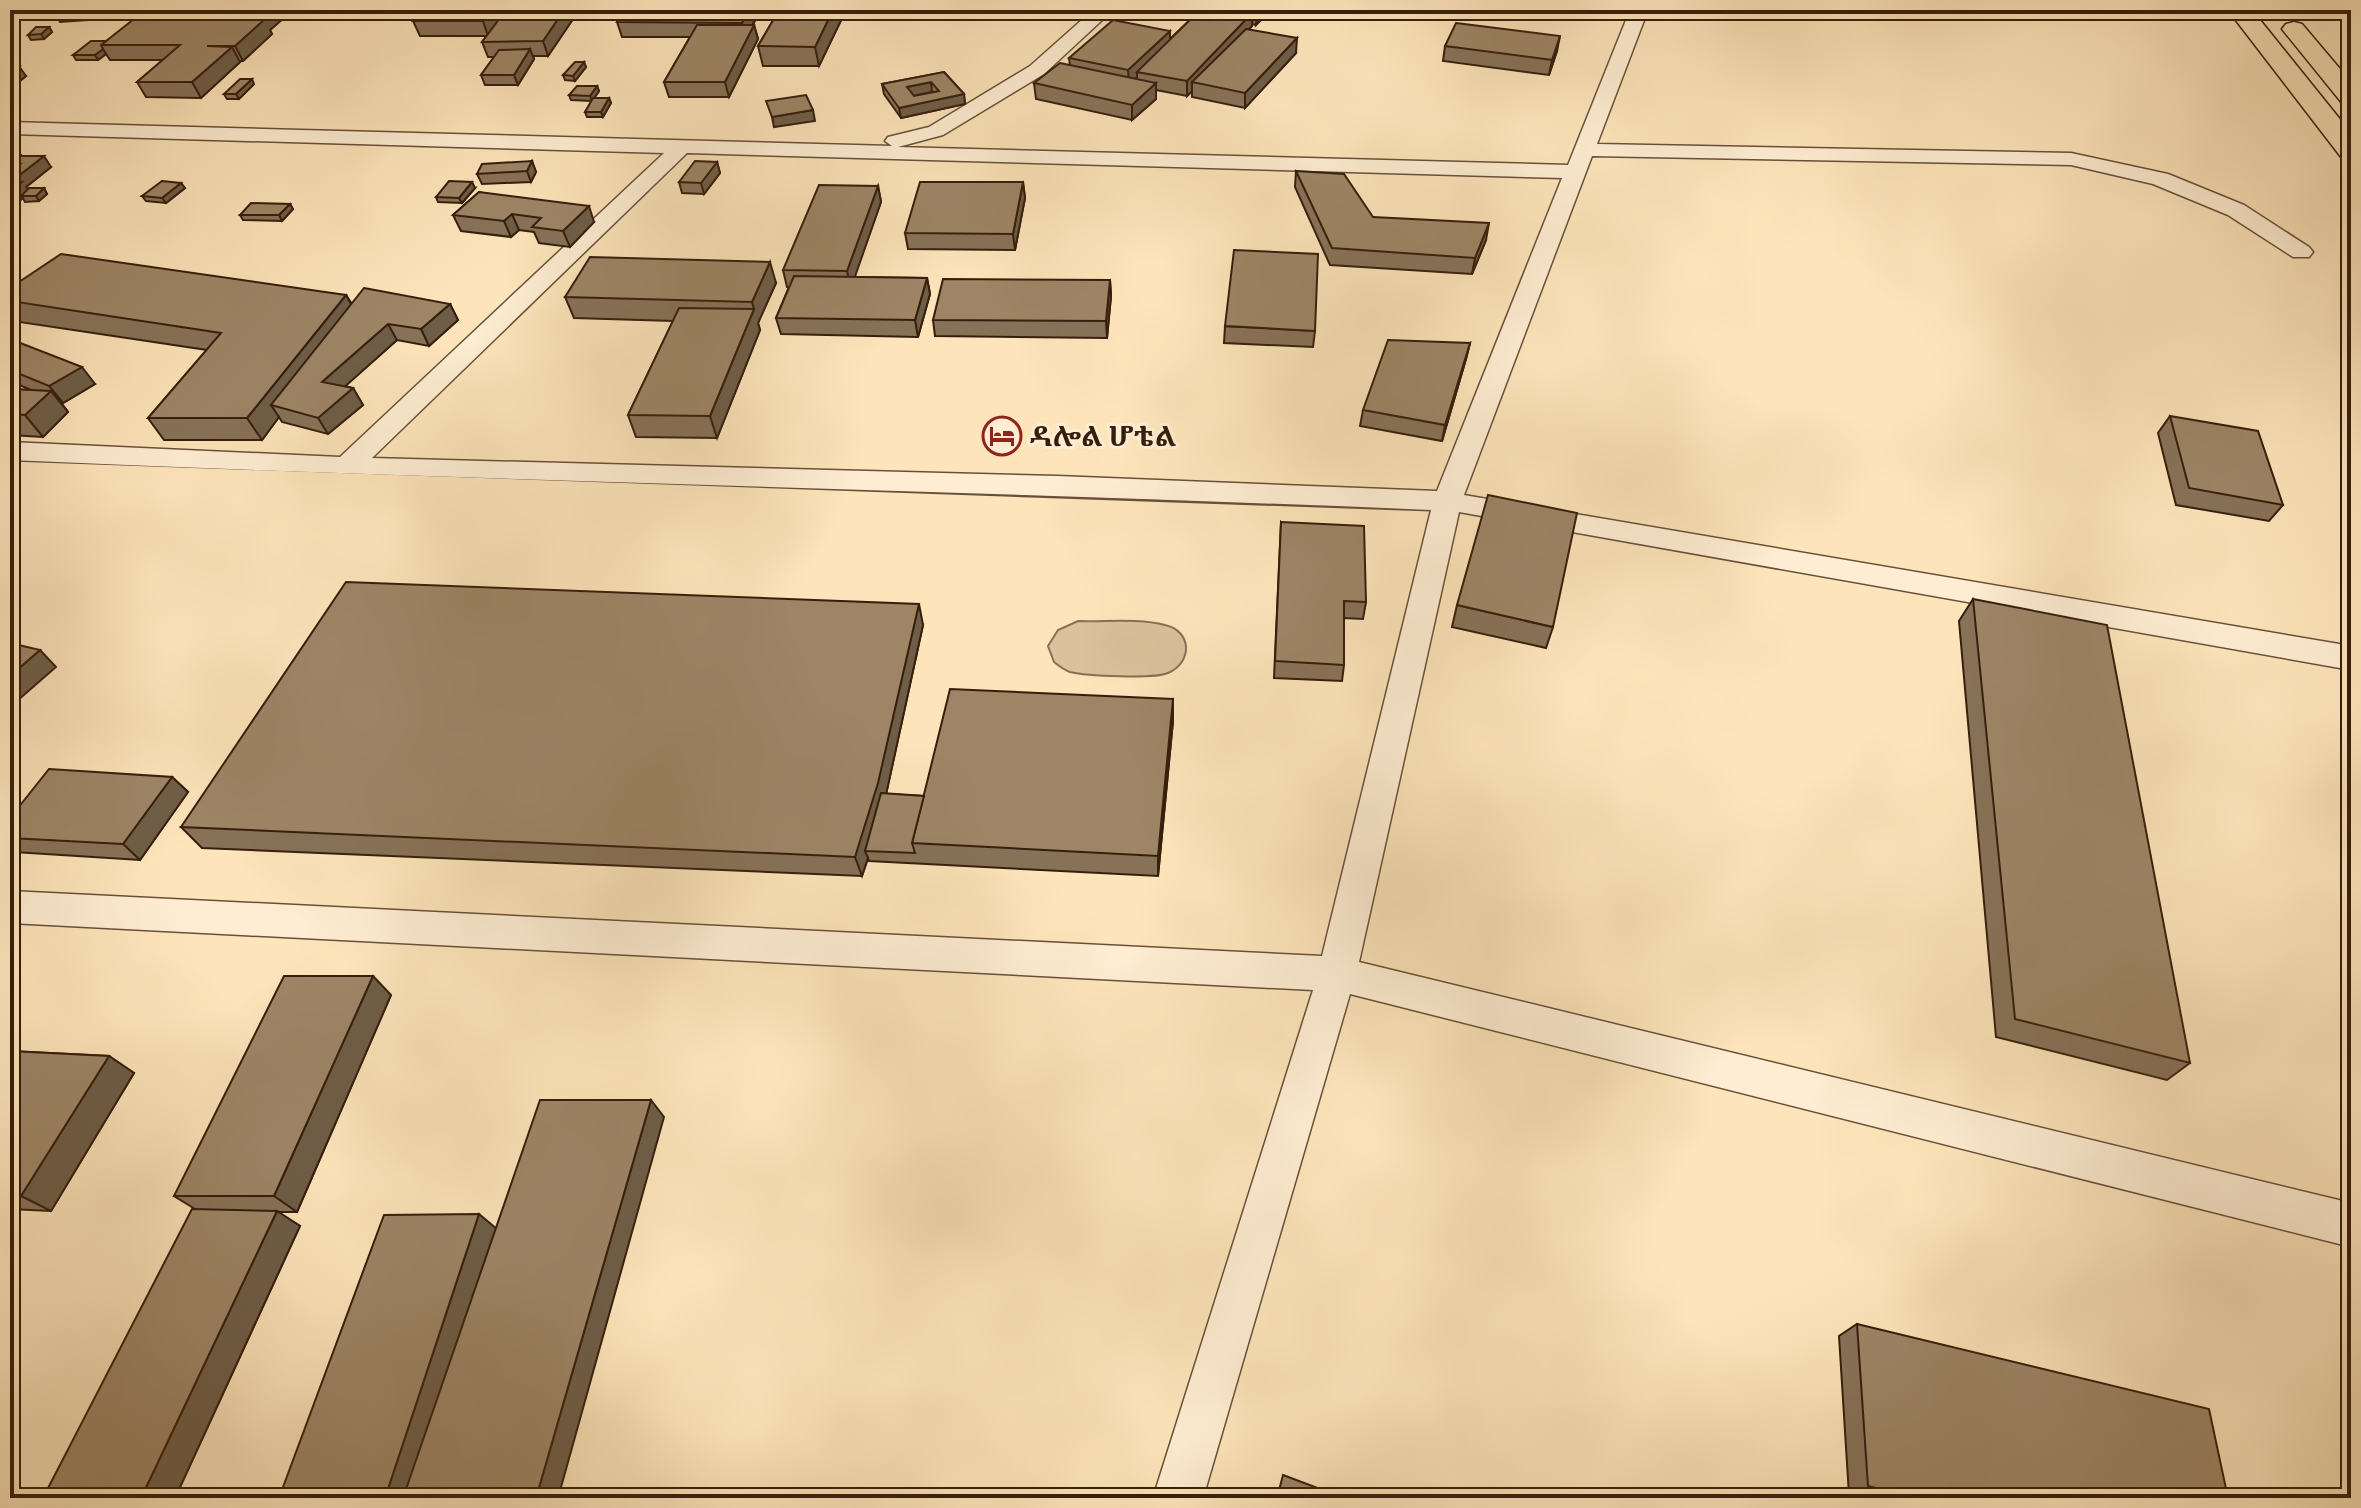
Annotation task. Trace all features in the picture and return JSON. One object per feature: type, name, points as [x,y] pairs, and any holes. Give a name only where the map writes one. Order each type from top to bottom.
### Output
[{"type":"highway","points":[[2240,10],[2351,151]]},
{"type":"highway","points":[[2279,10],[2351,98]]},
{"type":"main road","points":[[10,17],[20,10]]},
{"type":"street","points":[[852,151],[936,131],[1037,70],[1104,10]]},
{"type":"street","points":[[1178,1498],[1337,974],[1447,501],[1639,10]]},
{"type":"street","points":[[10,128],[852,151],[1580,161],[2071,159],[2160,179],[2236,210],[2301,252]]},
{"type":"street","points":[[347,466],[683,146]]},
{"type":"street","points":[[10,451],[347,466],[1057,485],[1447,501],[2351,658]]},
{"type":"street","points":[[10,907],[1337,974],[2351,1225]]},
{"type":"shaded area","points":[[1078,621],[1133,621],[1165,625],[1180,633],[1186,647],[1185,655],[1176,668],[1160,675],[1070,672],[1054,662],[1048,646],[1058,630]]},
{"type":"building","points":[[63,10],[90,10],[85,15],[57,17]]},
{"type":"building","points":[[179,10],[261,10],[259,12]]},
{"type":"building","points":[[423,10],[491,10],[483,21],[413,21]]},
{"type":"building","points":[[506,10],[564,10],[543,41],[482,42]]},
{"type":"building","points":[[626,10],[749,10],[742,23],[617,22]]},
{"type":"building","points":[[779,10],[833,10],[815,47],[758,46]]},
{"type":"building","points":[[1200,10],[1253,12],[1187,81],[1137,72]]},
{"type":"building","points":[[1242,10],[1262,10],[1257,15]]},
{"type":"building","points":[[134,19],[265,19],[235,46],[207,46],[232,47],[192,82],[137,82],[180,45],[101,45]]},
{"type":"building","points":[[1113,20],[1170,31],[1128,70],[1069,58]]},
{"type":"building","points":[[1456,23],[1560,36],[1552,60],[1445,46]]},
{"type":"building","points":[[697,25],[754,25],[725,82],[664,82]]},
{"type":"building","points":[[36,27],[49,27],[41,34],[28,35]]},
{"type":"building","points":[[1246,29],[1297,38],[1245,93],[1192,82]]},
{"type":"building","points":[[91,41],[106,41],[101,45],[103,49],[95,55],[73,55]]},
{"type":"building","points":[[530,49],[514,75],[481,75],[499,50]]},
{"type":"building","points":[[575,62],[584,62],[573,76],[563,75]]},
{"type":"building","points":[[1060,63],[1156,83],[1132,105],[1034,83]]},
{"type":"building","points":[[944,72],[964,94],[899,108],[882,84]],"holes":[[[931,82],[939,91],[914,96],[907,87]]]},
{"type":"building","points":[[240,79],[252,79],[236,94],[224,94]]},
{"type":"building","points":[[577,86],[597,86],[590,96],[569,95]]},
{"type":"building","points":[[806,95],[813,110],[772,117],[766,101]]},
{"type":"building","points":[[593,98],[609,98],[601,112],[585,112]]},
{"type":"building","points":[[16,156],[44,156],[12,181],[22,182],[10,192],[10,171],[20,164],[10,163],[10,160]]},
{"type":"building","points":[[532,161],[527,171],[477,174],[482,164]]},
{"type":"building","points":[[695,161],[717,162],[701,183],[679,182]]},
{"type":"building","points":[[1296,171],[1344,174],[1373,217],[1489,223],[1475,258],[1332,248]]},
{"type":"building","points":[[162,181],[181,183],[162,198],[142,196]]},
{"type":"building","points":[[449,181],[472,182],[459,198],[436,197]]},
{"type":"building","points":[[920,182],[1023,182],[1013,234],[905,233]]},
{"type":"building","points":[[819,185],[878,186],[847,271],[783,270]]},
{"type":"building","points":[[29,188],[44,188],[36,196],[21,196]]},
{"type":"building","points":[[479,192],[589,206],[563,231],[532,227],[541,218],[512,214],[504,221],[453,215]]},
{"type":"building","points":[[251,203],[290,204],[279,215],[240,215]]},
{"type":"building","points":[[1234,250],[1318,254],[1315,331],[1225,326]]},
{"type":"building","points":[[61,254],[346,295],[247,418],[148,418],[221,333],[10,301],[10,288]]},
{"type":"building","points":[[590,257],[770,262],[752,302],[565,297]]},
{"type":"building","points":[[794,276],[927,278],[915,320],[776,318]]},
{"type":"building","points":[[943,279],[1110,280],[1106,321],[933,320]]},
{"type":"building","points":[[364,288],[450,304],[421,329],[388,324],[322,382],[353,388],[318,418],[271,405]]},
{"type":"building","points":[[679,308],[754,309],[710,416],[628,415]]},
{"type":"building","points":[[10,339],[82,367],[49,386],[10,370]]},
{"type":"building","points":[[1388,340],[1470,343],[1445,425],[1363,410]]},
{"type":"building","points":[[10,389],[51,391],[25,415],[10,414]]},
{"type":"building","points":[[2170,416],[2258,431],[2283,505],[2189,488]]},
{"type":"building","points":[[1488,495],[1577,513],[1553,627],[1457,605]]},
{"type":"building","points":[[1281,522],[1364,526],[1366,602],[1344,601],[1344,665],[1275,661]]},
{"type":"building","points":[[346,582],[919,604],[878,783],[855,857],[181,827]]},
{"type":"building","points":[[1973,599],[2107,625],[2190,1063],[2015,1019]]},
{"type":"building","points":[[10,643],[40,650],[10,676]]},
{"type":"building","points":[[950,689],[1173,699],[1158,856],[912,843]]},
{"type":"building","points":[[49,769],[172,777],[123,844],[10,838],[10,818]]},
{"type":"building","points":[[881,793],[924,796],[912,843],[915,853],[865,851]]},
{"type":"building","points":[[284,976],[373,976],[274,1196],[174,1196]]},
{"type":"building","points":[[10,1051],[109,1056],[21,1196],[10,1195]]},
{"type":"building","points":[[540,1100],[651,1100],[536,1498],[403,1498]]},
{"type":"building","points":[[192,1209],[277,1211],[141,1498],[43,1498]]},
{"type":"building","points":[[479,1214],[385,1498],[279,1498],[384,1215]]},
{"type":"building","points":[[1857,1324],[2209,1409],[2228,1498],[1916,1498],[1868,1486]]},
{"type":"building","points":[[1283,1475],[1344,1498],[1277,1498]]},
{"type":"place","name":"ዳሎል ሆቴል","points":[[1002,436]]}]
